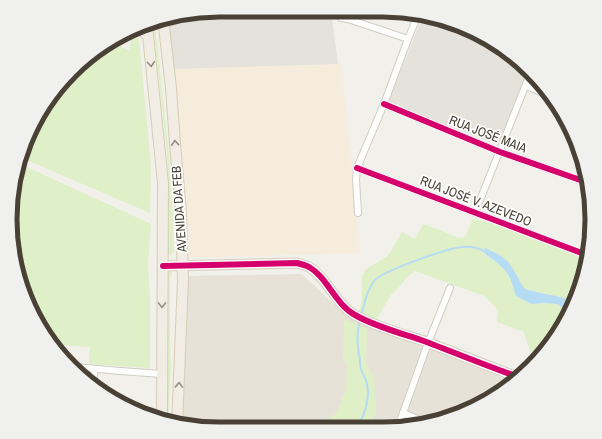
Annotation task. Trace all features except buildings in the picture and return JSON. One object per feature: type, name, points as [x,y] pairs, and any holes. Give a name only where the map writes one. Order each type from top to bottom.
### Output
[{"type":"main road","name":"AVENIDA DA FEB","points":[[164,25],[171,88],[181,211],[183,266],[177,417]]},
{"type":"main road","name":"AVENIDA DA FEB","points":[[148,30],[160,157],[157,181],[156,257],[159,264],[163,266],[162,413]]},
{"type":"street","points":[[341,18],[408,39]]},
{"type":"street","points":[[358,213],[356,180],[357,168],[384,104],[416,20]]},
{"type":"street","points":[[141,33],[149,37]]},
{"type":"street","points":[[475,213],[528,79]]},
{"type":"street","points":[[526,86],[540,92]]},
{"type":"street","name":"RUA JOSÉ MAIA","points":[[384,104],[500,152],[581,180]]},
{"type":"street","name":"RUA JOSÉ V. AZEVEDO","points":[[357,168],[582,254]]},
{"type":"street","points":[[163,266],[297,263],[308,266],[316,272],[340,302],[355,315],[512,375]]},
{"type":"street","points":[[400,421],[428,343],[450,288]]},
{"type":"street","points":[[81,368],[162,374]]},
{"type":"street","points":[[94,378],[95,369]]},
{"type":"street","points":[[403,413],[417,419]]},
{"type":"shaded area","points":[[206,17],[332,17],[338,64],[173,69],[169,24]]},
{"type":"shaded area","points":[[421,21],[460,32],[484,44],[506,59],[525,75],[498,145],[388,103]]},
{"type":"shaded area","points":[[341,64],[360,253],[189,258],[188,212],[173,69]]},
{"type":"shaded area","points":[[302,274],[338,308],[367,326],[508,379],[484,395],[460,407],[435,415],[396,422],[206,422],[182,418],[188,276]]},
{"type":"green space","points":[[154,28],[156,28],[169,155],[173,214],[174,252],[170,255],[167,254],[167,154]]},
{"type":"green space","points":[[132,37],[139,39],[151,165],[150,213],[26,160],[32,142],[44,118],[59,96],[76,76],[96,59],[116,45],[129,50]]},
{"type":"green space","points":[[24,166],[151,224],[148,265],[150,298],[150,368],[89,364],[90,347],[61,345],[44,321],[32,297],[24,272],[17,233],[17,206]]},
{"type":"green space","points":[[473,219],[491,223],[581,257],[569,299],[525,289],[494,252],[485,248],[484,254],[500,265],[509,276],[516,296],[531,304],[557,304],[564,309],[551,332],[533,356],[524,332],[497,322],[498,313],[495,307],[485,296],[415,271],[408,276],[390,296],[377,319],[358,314],[362,301],[362,276],[366,269],[388,256],[402,232],[415,239],[423,224],[455,237],[465,237]]},
{"type":"green space","points":[[167,272],[172,272],[170,281],[171,367],[168,415],[166,415]]},
{"type":"green space","points":[[344,319],[367,329],[366,363],[374,378],[376,400],[376,413],[372,422],[322,422],[337,412],[346,388],[347,364],[343,359]]},
{"type":"water","points":[[485,248],[493,251],[505,259],[525,289],[569,299],[564,309],[557,304],[531,304],[516,296],[509,276],[500,265],[484,253]]},
{"type":"waterway","points":[[361,316],[371,285],[374,281],[389,272],[443,251],[455,248],[471,247],[486,252]]},
{"type":"waterway","points":[[360,320],[357,335],[360,368],[366,380],[368,392],[365,411],[360,422]]},
{"type":"cycle path","points":[[384,104],[500,152],[581,180]]},
{"type":"cycle path","points":[[357,168],[582,253]]},
{"type":"cycle path","points":[[163,266],[297,263],[309,267],[315,271],[336,298],[348,310],[362,319],[512,375]]}]
